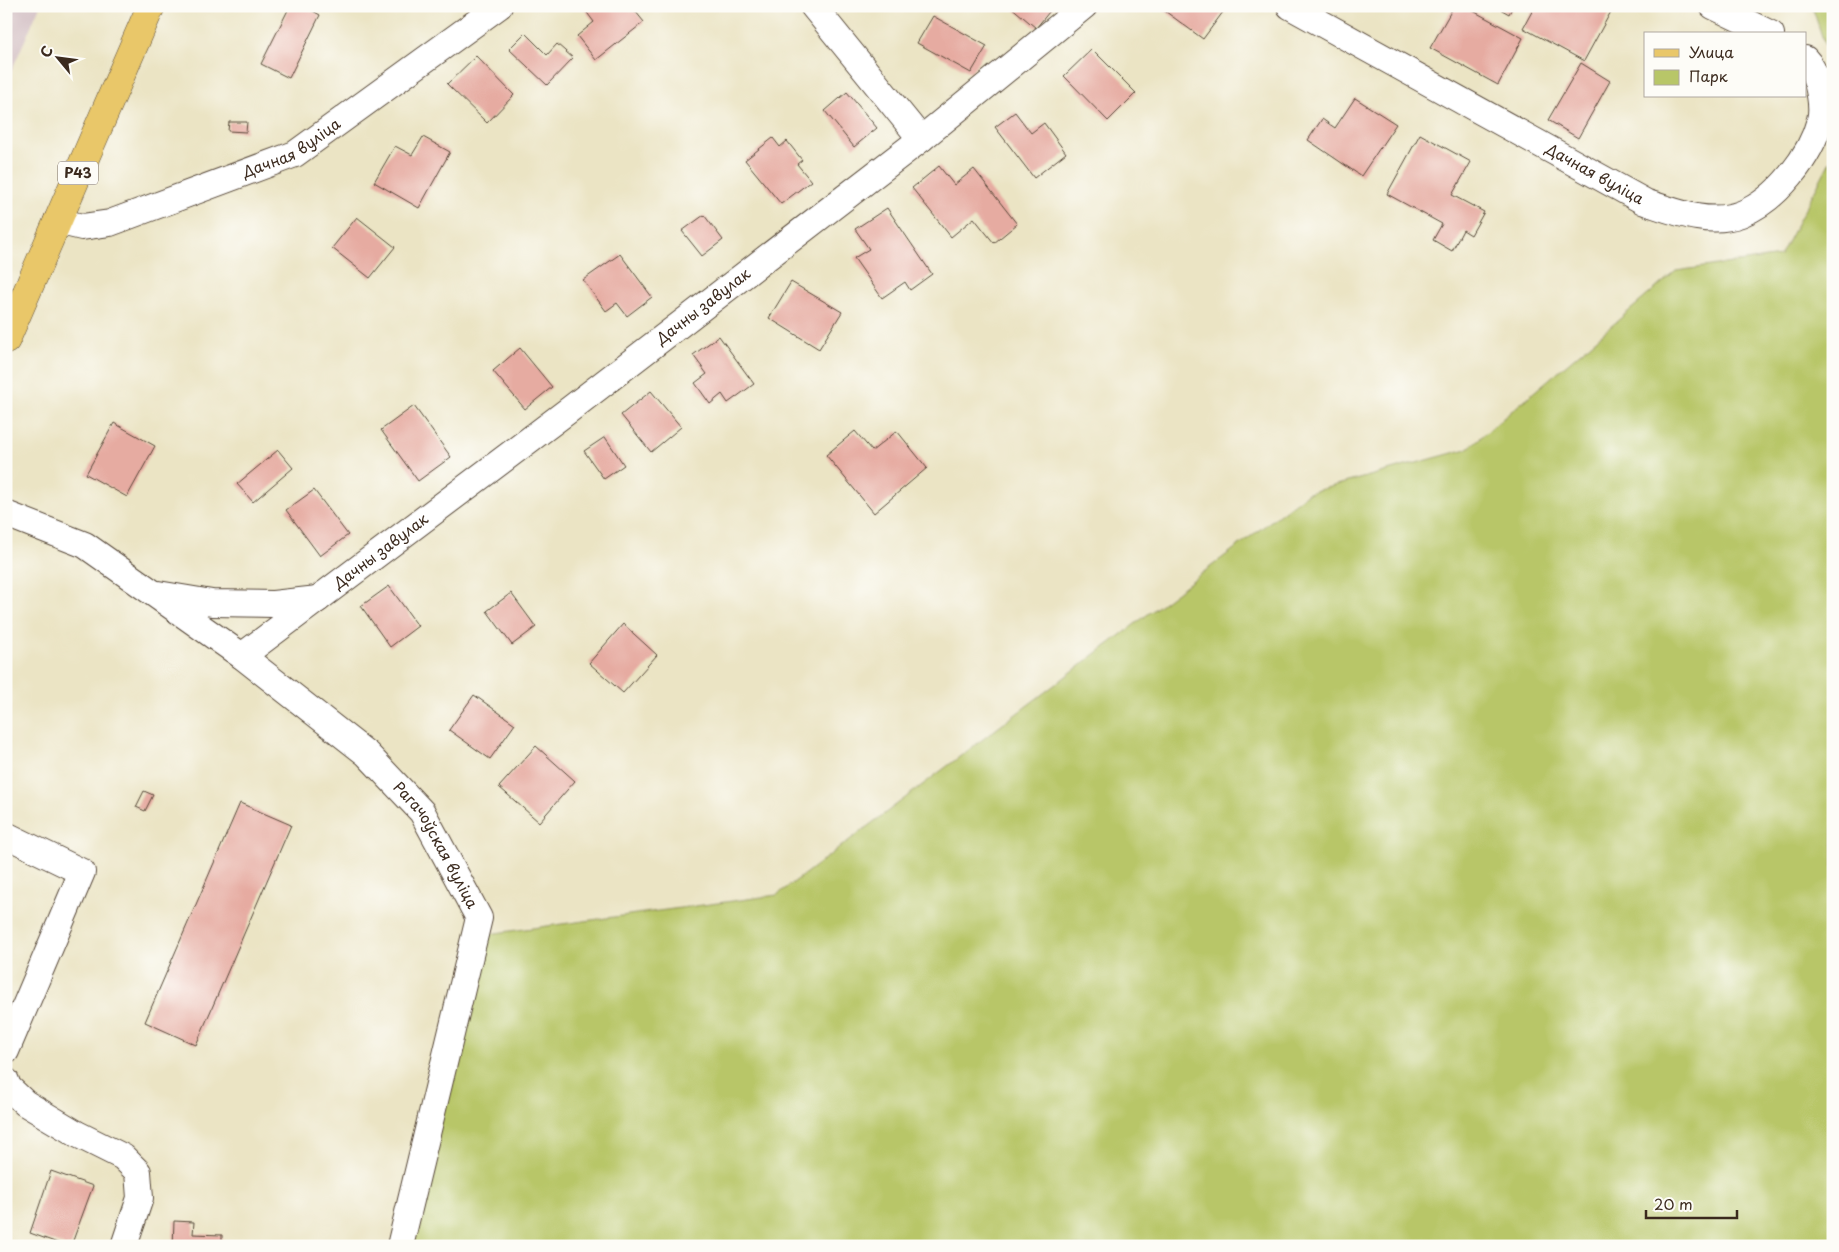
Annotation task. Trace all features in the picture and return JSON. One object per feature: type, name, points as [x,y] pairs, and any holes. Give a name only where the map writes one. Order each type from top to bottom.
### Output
[{"type":"main road","name":"Р43","points":[[6,340],[151,6]]},
{"type":"street","name":"Дачная вуліца","points":[[57,221],[82,226],[110,224],[295,154],[499,6]]},
{"type":"street","points":[[813,6],[921,139]]},
{"type":"street","name":"Дачны завулак","points":[[6,514],[85,545],[242,656],[569,410],[921,139],[1084,6]]},
{"type":"street","name":"Дачная вуліца","points":[[1290,6],[1645,202],[1691,217],[1719,219],[1742,214],[1770,197],[1789,178],[1810,148],[1821,118],[1819,91],[1812,66],[1806,60]]},
{"type":"street","points":[[1713,6],[1767,32]]},
{"type":"street","name":"Дачны завулак","points":[[152,593],[212,603],[273,604],[318,599]]},
{"type":"street","name":"Рагачоўская вуліца","points":[[242,656],[367,754],[422,812],[479,918],[400,1246]]},
{"type":"street","points":[[6,835],[82,872],[6,1051]]},
{"type":"street","points":[[6,1081],[8,1087],[25,1103],[77,1134],[123,1157],[138,1172],[140,1198],[124,1246]]},
{"type":"shaded area","points":[[6,6],[40,6],[6,83]]},
{"type":"green space","points":[[1833,6],[1833,70],[1813,9]]},
{"type":"green space","points":[[1833,156],[1833,1246],[409,1246],[488,934],[777,895],[1308,493],[1467,449],[1676,271],[1780,256]]},
{"type":"building","points":[[290,6],[304,6],[320,15],[289,78],[261,64]]},
{"type":"building","points":[[582,6],[631,6],[644,22],[596,60],[577,36],[594,22]]},
{"type":"building","points":[[1010,6],[1054,6],[1036,28]]},
{"type":"building","points":[[1158,6],[1216,6],[1223,12],[1203,39]]},
{"type":"building","points":[[1454,6],[1464,6],[1523,38],[1498,85],[1430,48]]},
{"type":"building","points":[[1495,6],[1513,6],[1509,14]]},
{"type":"building","points":[[1535,6],[1614,6],[1584,61],[1523,28]]},
{"type":"building","points":[[933,16],[987,46],[971,73],[917,43]]},
{"type":"building","points":[[525,33],[547,55],[557,44],[573,58],[547,85],[509,49]]},
{"type":"building","points":[[1092,49],[1136,93],[1108,121],[1064,76]]},
{"type":"building","points":[[476,56],[514,95],[487,123],[447,84]]},
{"type":"building","points":[[1581,63],[1610,81],[1578,138],[1548,120]]},
{"type":"building","points":[[847,92],[877,128],[854,147],[825,111]]},
{"type":"building","points":[[1355,98],[1396,124],[1361,176],[1308,140],[1322,119],[1335,128]]},
{"type":"building","points":[[1015,112],[1031,133],[1044,123],[1066,153],[1034,178],[995,127]]},
{"type":"building","points":[[229,122],[247,122],[246,132],[228,131]]},
{"type":"building","points":[[1420,134],[1471,162],[1452,195],[1484,212],[1471,235],[1463,230],[1452,251],[1433,240],[1442,224],[1387,194]]},
{"type":"building","points":[[423,137],[450,152],[419,208],[374,182],[395,146],[412,155]]},
{"type":"building","points":[[773,138],[780,147],[787,141],[802,160],[797,164],[811,181],[781,204],[745,160]]},
{"type":"building","points":[[939,166],[954,185],[974,169],[1017,224],[994,243],[974,218],[951,237],[912,188]]},
{"type":"building","points":[[887,208],[932,274],[910,290],[905,282],[882,298],[854,258],[869,249],[855,229]]},
{"type":"building","points":[[704,215],[723,240],[702,256],[682,231]]},
{"type":"building","points":[[357,217],[395,247],[370,278],[332,248]]},
{"type":"building","points":[[620,254],[652,297],[627,316],[617,303],[606,311],[583,280]]},
{"type":"building","points":[[791,282],[842,312],[819,349],[769,318]]},
{"type":"building","points":[[719,336],[754,384],[728,403],[722,394],[710,404],[695,383],[707,374],[693,355]]},
{"type":"building","points":[[520,348],[552,387],[525,409],[493,371]]},
{"type":"building","points":[[651,391],[681,427],[651,452],[621,415]]},
{"type":"building","points":[[414,406],[451,457],[418,481],[381,430]]},
{"type":"building","points":[[114,423],[155,446],[127,497],[86,474]]},
{"type":"building","points":[[855,431],[872,451],[897,431],[927,468],[874,513],[826,455]]},
{"type":"building","points":[[605,437],[624,465],[604,479],[584,451]]},
{"type":"building","points":[[278,450],[293,468],[253,502],[237,484]]},
{"type":"building","points":[[314,490],[348,535],[320,556],[286,510]]},
{"type":"building","points":[[389,586],[418,626],[390,647],[361,606]]},
{"type":"building","points":[[511,593],[536,627],[512,645],[487,611]]},
{"type":"building","points":[[623,624],[657,655],[623,693],[589,663]]},
{"type":"building","points":[[474,695],[515,724],[490,759],[449,730]]},
{"type":"building","points":[[536,746],[575,781],[539,822],[499,787]]},
{"type":"building","points":[[144,791],[153,795],[145,811],[136,807]]},
{"type":"building","points":[[240,803],[291,825],[196,1045],[145,1022]]},
{"type":"building","points":[[51,1171],[93,1186],[71,1246],[66,1246],[30,1233]]},
{"type":"building","points":[[174,1221],[194,1222],[193,1234],[222,1235],[222,1246],[173,1246]]}]
